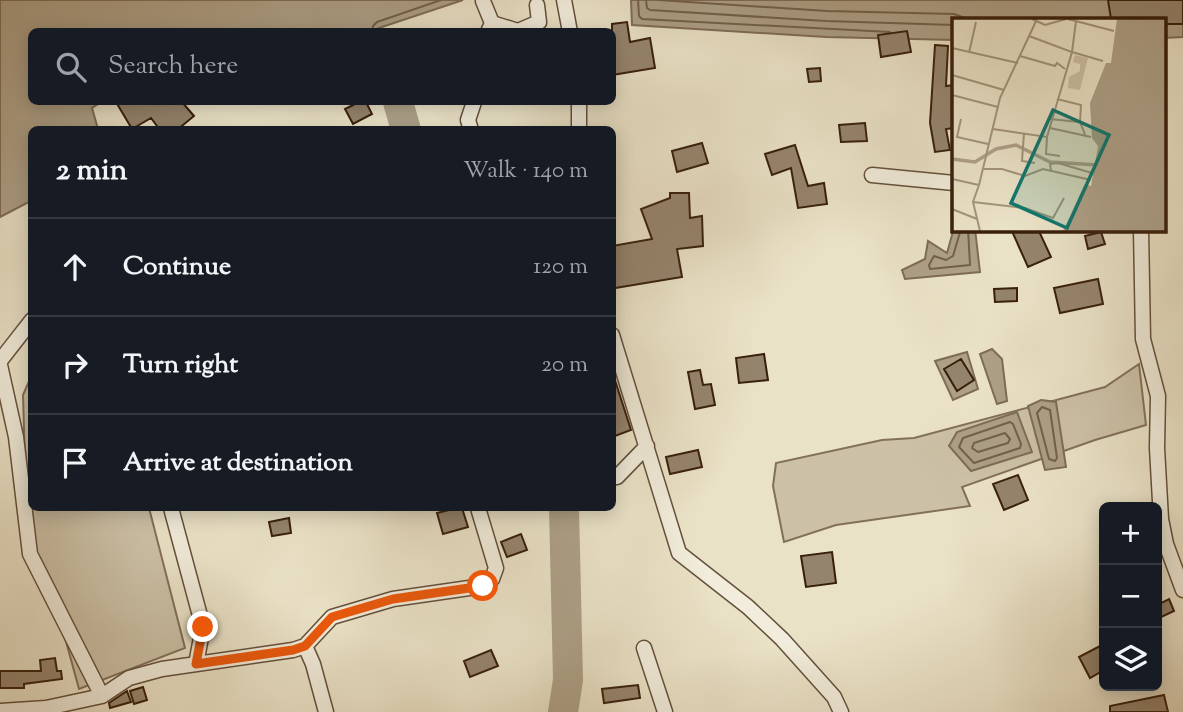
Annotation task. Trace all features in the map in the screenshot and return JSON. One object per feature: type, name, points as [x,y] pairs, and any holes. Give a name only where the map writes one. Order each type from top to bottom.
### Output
[{"type":"street","points":[[564,0],[569,28]]},
{"type":"street","points":[[483,1],[490,27]]},
{"type":"street","points":[[525,28],[539,22],[537,5]]},
{"type":"street","points":[[470,126],[468,120],[473,105]]},
{"type":"street","points":[[579,105],[579,126]]},
{"type":"street","points":[[872,175],[952,183]]},
{"type":"street","points":[[1141,231],[1143,339],[1158,396],[1161,519],[1166,544],[1183,590]]},
{"type":"street","points":[[28,325],[0,363],[16,437],[30,554],[102,696]]},
{"type":"street","points":[[616,348],[679,552],[688,562],[716,580],[748,607],[782,639],[834,697],[841,712]]},
{"type":"street","points":[[616,477],[647,446]]},
{"type":"street","points":[[172,511],[203,627],[196,664]]},
{"type":"street","points":[[0,711],[46,708],[102,696],[129,678],[162,668],[293,650],[305,646],[332,617],[393,599],[483,586],[492,579],[496,568],[479,511]]},
{"type":"street","points":[[305,646],[327,712]]},
{"type":"street","points":[[644,648],[665,712]]},
{"type":"shaded area","points":[[1139,364],[1146,425],[962,487],[970,506],[836,525],[784,542],[773,486],[776,463],[882,440],[914,438],[1105,387]]},
{"type":"shaded area","points":[[28,384],[28,511],[150,511],[185,648],[79,689],[56,605],[27,530],[23,395]]},
{"type":"water","points":[[0,0],[463,0],[379,28],[28,28],[28,105],[96,105],[92,108],[97,126],[28,126],[28,203],[0,217]]},
{"type":"water","points":[[631,0],[1183,0],[1183,37],[1166,38],[1166,18],[952,18],[952,40],[826,37],[632,25]]},
{"type":"water","points":[[953,231],[975,231],[980,272],[905,279],[902,270],[925,259],[928,241],[947,253]]},
{"type":"water","points":[[992,349],[1002,359],[1007,401],[997,404],[980,354]]},
{"type":"water","points":[[967,352],[978,389],[953,400],[935,361]]},
{"type":"water","points":[[1041,400],[1056,402],[1066,467],[1045,470],[1028,406]]},
{"type":"water","points":[[1017,412],[1032,452],[971,471],[949,446],[957,432]]},
{"type":"building","points":[[1108,0],[1183,0],[1183,24],[1166,24],[1166,18],[1111,18]]},
{"type":"building","points":[[627,22],[630,42],[650,38],[655,68],[616,74],[616,28],[612,28],[612,24]]},
{"type":"building","points":[[907,31],[911,52],[881,57],[878,35]]},
{"type":"building","points":[[935,45],[948,46],[946,86],[952,85],[952,128],[946,129],[950,150],[935,152],[930,123]]},
{"type":"building","points":[[820,68],[821,81],[809,82],[807,69]]},
{"type":"building","points":[[118,105],[185,105],[194,116],[182,126],[157,126],[151,118],[137,126],[130,126]]},
{"type":"building","points":[[353,105],[368,105],[372,114],[353,124],[345,109]]},
{"type":"building","points":[[865,123],[867,141],[841,142],[839,125]]},
{"type":"building","points":[[702,143],[708,163],[677,172],[672,151]]},
{"type":"building","points":[[795,145],[808,186],[824,183],[827,204],[798,208],[791,168],[772,175],[765,154]]},
{"type":"building","points":[[670,193],[689,193],[690,218],[702,216],[703,246],[677,249],[682,277],[616,288],[616,245],[652,239],[641,209],[670,198]]},
{"type":"building","points":[[1012,231],[1039,231],[1051,257],[1028,267]]},
{"type":"building","points":[[1101,232],[1105,244],[1088,249],[1085,236]]},
{"type":"building","points":[[1098,279],[1103,304],[1060,313],[1054,288]]},
{"type":"building","points":[[1017,288],[1017,301],[995,302],[994,289]]},
{"type":"building","points":[[764,354],[768,380],[739,383],[736,358]]},
{"type":"building","points":[[961,359],[974,380],[957,391],[944,369]]},
{"type":"building","points":[[700,370],[703,385],[711,384],[715,405],[695,409],[688,372]]},
{"type":"building","points":[[616,383],[631,430],[616,436]]},
{"type":"building","points":[[698,450],[702,467],[670,474],[666,457]]},
{"type":"building","points":[[1018,475],[1028,500],[1004,510],[993,484]]},
{"type":"building","points":[[463,511],[468,527],[443,534],[437,513]]},
{"type":"building","points":[[289,518],[291,533],[272,536],[269,522]]},
{"type":"building","points":[[521,534],[527,550],[507,557],[501,542]]},
{"type":"building","points":[[832,552],[836,583],[806,587],[801,556]]},
{"type":"building","points":[[1169,599],[1174,611],[1162,617],[1162,602]]},
{"type":"building","points":[[1099,647],[1099,673],[1090,678],[1079,657]]},
{"type":"building","points":[[491,650],[498,666],[470,677],[464,661]]},
{"type":"building","points":[[55,658],[57,671],[61,671],[62,679],[24,684],[24,688],[0,688],[0,671],[41,671],[40,660]]},
{"type":"building","points":[[638,685],[640,698],[604,703],[602,689]]},
{"type":"building","points":[[143,687],[147,700],[134,704],[130,691]]},
{"type":"building","points":[[127,691],[131,702],[110,708],[109,703]]},
{"type":"building","points":[[1164,695],[1168,712],[1110,712],[1110,706]]},
{"type":"waterway","points":[[399,105],[405,126]]},
{"type":"waterway","points":[[563,712],[568,680],[564,511]]},
{"type":"route","points":[[203,627],[196,664],[293,650],[305,646],[332,617],[393,599],[483,586]]}]
